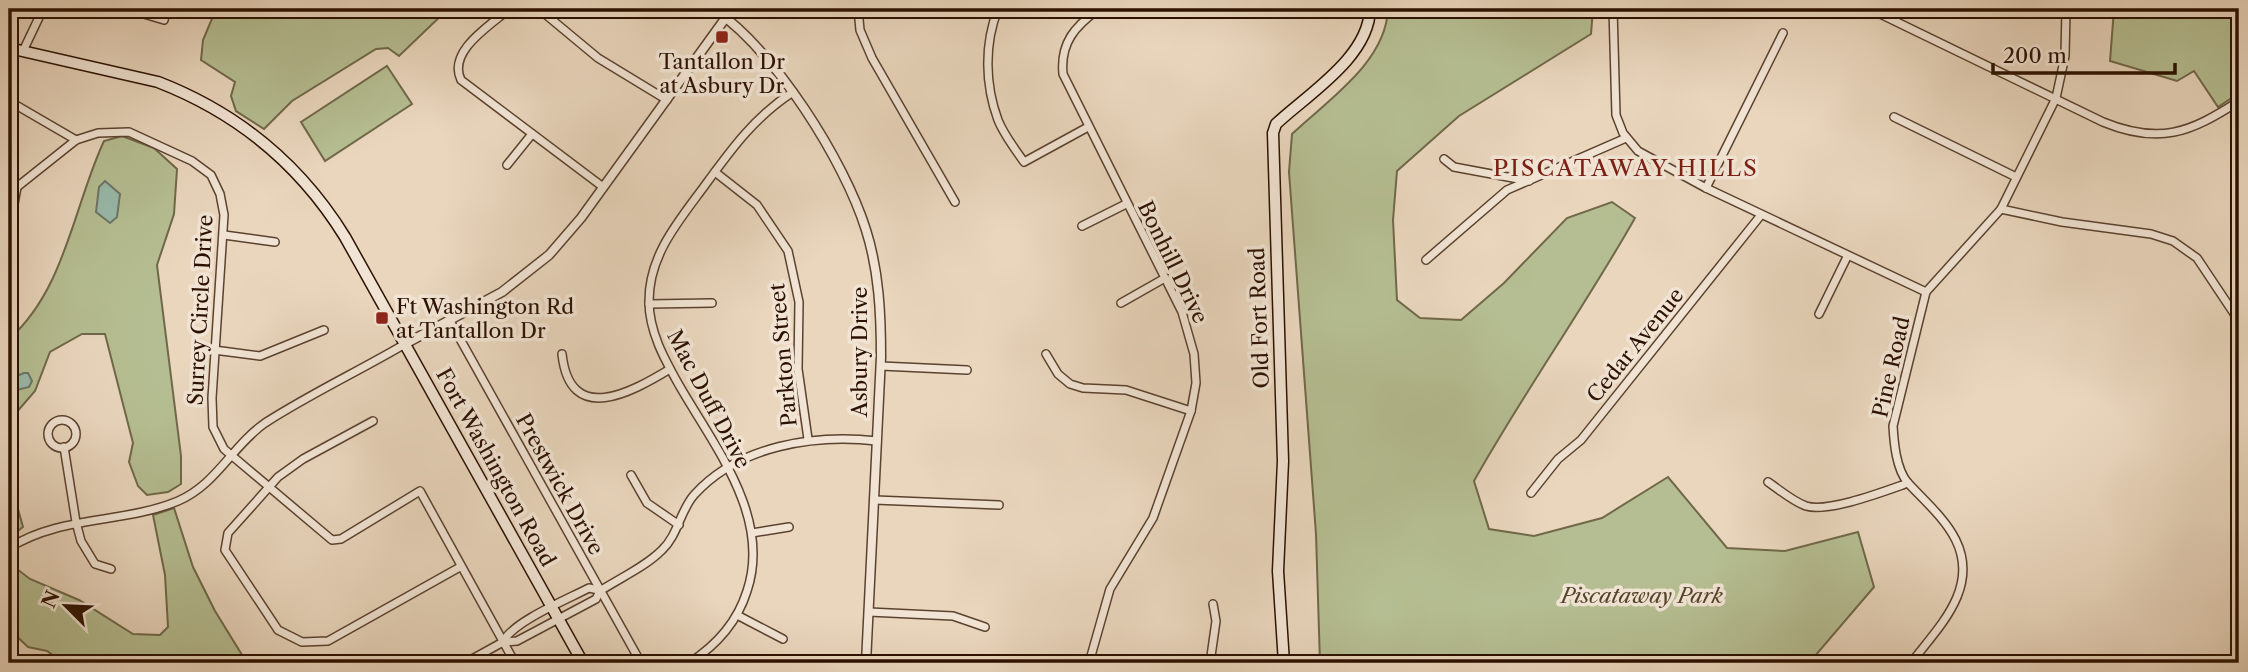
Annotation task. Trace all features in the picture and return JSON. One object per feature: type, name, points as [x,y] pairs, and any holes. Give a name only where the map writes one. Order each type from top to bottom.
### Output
[{"type":"main road","name":"Old Fort Road","points":[[1284,663],[1278,571],[1283,461],[1273,133],[1276,124],[1355,50],[1366,28],[1370,9]]},
{"type":"main road","name":"Fort Washington Road","points":[[9,48],[169,86],[218,111],[265,142],[295,169],[328,209],[583,663]]},
{"type":"street","points":[[23,51],[43,9]]},
{"type":"street","points":[[127,9],[164,20],[167,9]]},
{"type":"street","points":[[509,9],[465,49],[458,74],[465,84],[603,187]]},
{"type":"street","points":[[539,9],[598,58],[667,100]]},
{"type":"street","name":"Asbury Drive","points":[[714,9],[767,56],[793,92],[846,184],[867,232],[880,309],[881,366],[866,663]]},
{"type":"street","points":[[9,548],[35,534],[76,522],[176,501],[198,490],[265,424],[502,292],[537,266],[581,218],[733,9]]},
{"type":"street","points":[[858,9],[860,30],[872,58],[955,202]]},
{"type":"street","points":[[998,9],[990,27],[987,72],[999,121],[1024,162],[1088,127]]},
{"type":"street","name":"Bonhill Drive","points":[[1090,663],[1110,589],[1153,518],[1191,411],[1195,383],[1192,344],[1182,312],[1066,86],[1062,64],[1066,45],[1075,27],[1099,9]]},
{"type":"street","points":[[1613,9],[1615,107],[1626,138],[1651,160],[1847,257],[1926,292],[2001,209],[2056,98],[2064,56],[2066,9]]},
{"type":"street","points":[[1870,9],[2118,128],[2155,135],[2189,129],[2239,102]]},
{"type":"street","points":[[1706,188],[1783,33]]},
{"type":"street","name":"Mac Duff Drive","points":[[689,663],[722,638],[737,615],[754,565],[752,533],[728,470],[656,340],[649,304],[655,265],[663,246],[757,118],[793,92]]},
{"type":"street","points":[[9,101],[76,140]]},
{"type":"street","points":[[1894,117],[2016,177]]},
{"type":"street","name":"Surrey Circle Drive","points":[[13,188],[76,140],[98,133],[128,132],[192,161],[214,180],[223,205],[224,235],[214,350],[213,427],[231,455],[320,533],[335,540],[341,539],[420,491],[515,663]]},
{"type":"street","points":[[507,165],[532,134]]},
{"type":"street","points":[[1426,260],[1497,198],[1626,138]]},
{"type":"street","points":[[1444,159],[1454,167],[1529,181]]},
{"type":"street","name":"Parkton Street","points":[[715,172],[757,205],[788,251],[799,302],[797,361],[808,439]]},
{"type":"street","points":[[9,232],[13,188]]},
{"type":"street","points":[[1082,226],[1126,204]]},
{"type":"street","points":[[2001,209],[2062,222],[2151,234],[2173,241],[2197,258],[2239,321]]},
{"type":"street","name":"Cedar Avenue","points":[[1531,493],[1558,459],[1581,440],[1761,215]]},
{"type":"street","points":[[224,235],[275,242]]},
{"type":"street","points":[[1819,314],[1847,257]]},
{"type":"street","points":[[1121,303],[1165,278]]},
{"type":"street","name":"Pine Road","points":[[1911,663],[1952,607],[1962,581],[1964,566],[1960,545],[1952,532],[1908,483],[1897,458],[1894,426],[1926,292]]},
{"type":"street","points":[[649,304],[712,303]]},
{"type":"street","name":"Prestwick Drive","points":[[450,321],[641,663]]},
{"type":"street","points":[[214,350],[260,356],[324,330]]},
{"type":"street","points":[[562,354],[564,369],[573,385],[600,399],[626,394],[670,369]]},
{"type":"street","points":[[1046,354],[1058,374],[1070,384],[1083,388],[1126,390],[1191,411]]},
{"type":"street","points":[[881,366],[967,370]]},
{"type":"street","points":[[373,421],[288,469],[228,533],[224,545],[274,625],[291,639],[310,643],[328,641],[460,567]]},
{"type":"street","points":[[503,642],[514,642],[596,599],[600,591],[661,552],[680,525],[696,494],[728,470],[771,449],[808,439],[877,441]]},
{"type":"street","points":[[64,447],[76,522],[91,558],[102,568],[111,569]]},
{"type":"street","points":[[631,475],[646,503],[680,525]]},
{"type":"street","points":[[1768,482],[1813,508],[1880,493],[1908,483]]},
{"type":"street","points":[[875,500],[999,505]]},
{"type":"street","points":[[752,533],[789,527]]},
{"type":"street","points":[[469,662],[503,642],[512,630],[589,587],[600,591]]},
{"type":"street","points":[[1210,663],[1216,621],[1213,604]]},
{"type":"street","points":[[869,612],[953,616],[985,627]]},
{"type":"street","points":[[737,615],[783,639]]},
{"type":"street","points":[[1878,663],[1888,663]]},
{"type":"green space","points":[[216,9],[448,9],[399,56],[388,48],[376,49],[292,101],[264,129],[236,111],[231,96],[235,82],[201,60],[203,40]]},
{"type":"green space","name":"Piscataway Park","points":[[1388,9],[1593,9],[1591,34],[1459,116],[1397,171],[1393,220],[1397,300],[1420,318],[1461,320],[1504,283],[1567,218],[1612,202],[1635,218],[1474,481],[1489,529],[1534,536],[1602,518],[1668,477],[1727,548],[1785,551],[1858,532],[1874,587],[1809,663],[1320,663],[1316,534],[1289,172],[1292,134],[1353,79],[1366,63],[1385,28]]},
{"type":"green space","points":[[2114,9],[2239,9],[2239,93],[2218,107],[2194,71],[2177,81],[2110,61]]},
{"type":"green space","points":[[387,66],[412,104],[325,161],[301,122]]},
{"type":"green space","points":[[122,136],[154,148],[177,169],[174,214],[157,265],[181,456],[181,484],[168,492],[147,495],[138,486],[129,462],[133,443],[105,334],[82,334],[50,352],[35,391],[9,421],[9,339],[28,319],[56,272],[104,141]]},
{"type":"green space","points":[[9,477],[23,527],[9,538]]},
{"type":"green space","points":[[174,508],[193,567],[215,611],[247,663],[64,663],[47,651],[28,647],[9,629],[9,563],[30,579],[79,600],[133,634],[160,635],[168,627],[165,575],[153,515]]},
{"type":"shaded area","points":[[105,181],[120,194],[117,217],[110,223],[96,212],[99,187]]},
{"type":"shaded area","points":[[28,373],[32,381],[29,387],[9,392],[9,379]]},
{"type":"place","name":"Tantallon Dr at Asbury Dr","points":[[722,37]]},
{"type":"place","name":"Ft Washington Rd at Tantallon Dr","points":[[382,318]]},
{"type":"district","name":"PISCATAWAY HILLS","points":[[1626,168]]}]
